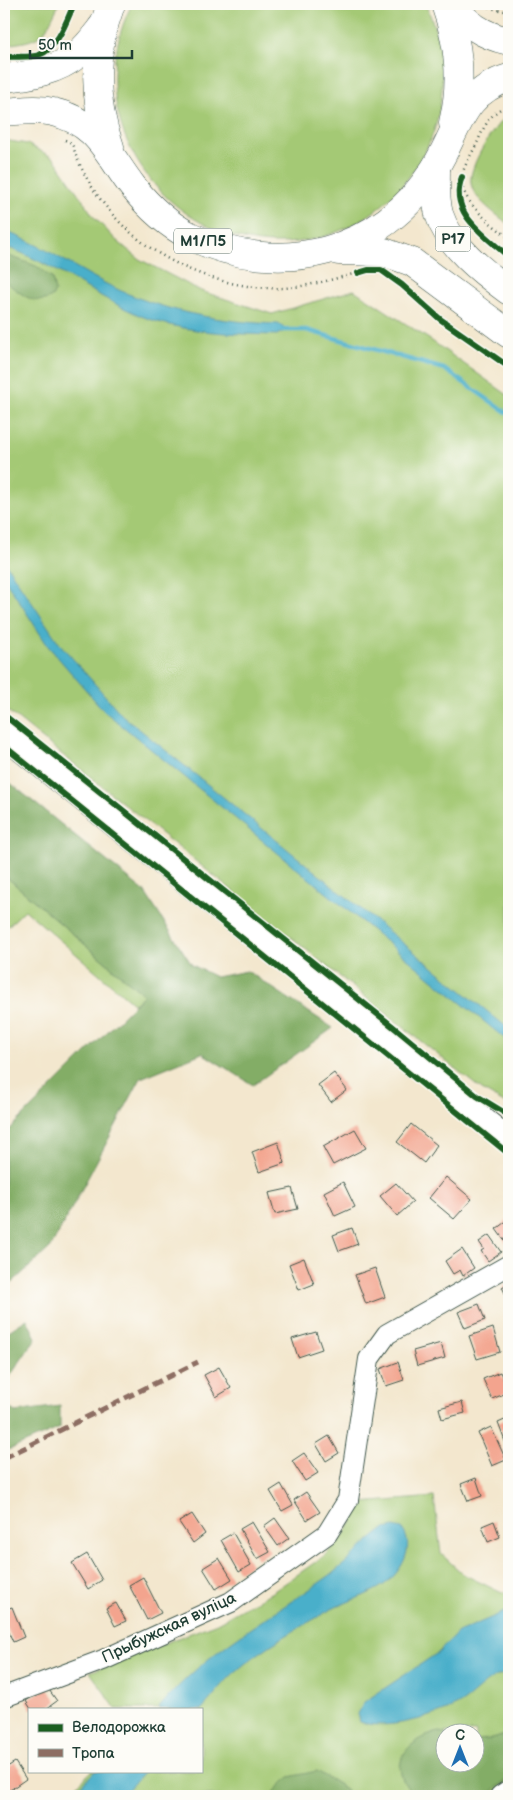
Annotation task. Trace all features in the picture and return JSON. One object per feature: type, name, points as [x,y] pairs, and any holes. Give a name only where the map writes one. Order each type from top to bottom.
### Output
[{"type":"highway","name":"М1/П5","points":[[445,4],[454,30],[460,65],[458,100],[450,135]]},
{"type":"highway","points":[[449,4],[472,27],[491,37],[509,40]]},
{"type":"highway","name":"М1/П5","points":[[106,15],[96,59],[96,92],[102,125],[114,155],[133,187],[158,214],[188,235],[222,249],[257,257],[292,257],[327,251],[360,238],[390,219],[415,195],[436,167],[450,135],[471,102],[492,83],[509,78]]},
{"type":"highway","name":"М1/П5","points":[[4,78],[25,76],[53,69],[79,54],[106,15]]},
{"type":"highway","name":"М1/П5","points":[[4,112],[51,111],[70,117],[88,127],[114,155]]},
{"type":"highway","name":"Р17","points":[[436,167],[439,214],[448,232],[470,258],[509,291]]},
{"type":"highway","name":"Р17","points":[[327,251],[357,250],[398,255],[412,262],[509,334]]},
{"type":"main road","points":[[4,735],[509,1141]]},
{"type":"street","name":"Прыбужская вуліца","points":[[4,1697],[102,1660],[231,1602],[327,1534],[348,1500],[369,1359],[387,1334],[509,1264]]},
{"type":"street","points":[[500,1796],[509,1790]]},
{"type":"path","points":[[485,4],[490,8],[509,12]]},
{"type":"path","points":[[477,7],[494,16],[509,17]]},
{"type":"path","points":[[456,194],[484,127],[493,114],[509,104]]},
{"type":"path","points":[[462,177],[466,196],[475,210],[509,238]]},
{"type":"path","points":[[358,272],[368,270]]},
{"type":"green space","points":[[4,4],[59,4],[49,24],[40,36],[27,41],[4,45]]},
{"type":"green space","points":[[132,4],[425,4],[432,20],[441,53],[442,88],[436,122],[425,152],[410,176],[392,197],[381,206],[358,222],[305,241],[253,241],[206,225],[165,196],[135,156],[117,109],[115,58]]},
{"type":"green space","points":[[509,113],[509,225],[476,195],[471,183],[471,176],[484,145]]},
{"type":"green space","points":[[4,140],[27,144],[54,158],[94,217],[116,240],[139,259],[201,291],[272,314],[354,290],[432,341],[509,396],[509,1106],[482,1090],[4,708]]},
{"type":"green space","points":[[4,254],[36,266],[52,278],[55,291],[52,297],[39,301],[26,297],[4,281]]},
{"type":"green space","points":[[4,778],[144,891],[192,965],[216,977],[247,971],[333,1028],[253,1085],[202,1053],[141,1078],[51,1247],[4,1290],[4,1135],[144,995],[4,875]]},
{"type":"green space","points":[[4,875],[144,995],[134,1004],[25,910],[4,930]]},
{"type":"green space","points":[[27,1319],[36,1338],[4,1385],[4,1334]]},
{"type":"green space","points":[[4,1404],[15,1412],[60,1406],[60,1428],[4,1452]]},
{"type":"green space","points":[[434,1497],[441,1554],[463,1574],[502,1593],[509,1590],[509,1787],[497,1796],[65,1796],[91,1772],[202,1772],[202,1708],[115,1708],[90,1672],[217,1623],[274,1591],[324,1556],[340,1540],[352,1523],[360,1503]]},
{"type":"green space","points":[[436,1733],[436,1772],[486,1772],[486,1739],[509,1734],[509,1778],[486,1796],[414,1796],[401,1775],[400,1765],[408,1748],[427,1736]]},
{"type":"green space","points":[[317,1771],[346,1789],[349,1796],[270,1796],[289,1777]]},
{"type":"water","points":[[4,231],[34,244],[104,283],[138,298],[197,315],[237,321],[278,324],[283,326],[284,331],[277,335],[208,332],[157,322],[124,308],[39,261],[4,246]]},
{"type":"water","points":[[4,561],[59,643],[122,715],[509,1029],[509,1042],[104,711],[48,646],[4,578]]},
{"type":"water","points":[[394,1527],[402,1529],[408,1544],[405,1559],[401,1566],[385,1584],[372,1592],[330,1610],[268,1647],[234,1673],[202,1709],[159,1708],[197,1669],[218,1652],[329,1576],[384,1529]]},
{"type":"water","points":[[509,1610],[509,1673],[495,1677],[458,1705],[436,1714],[396,1724],[383,1725],[360,1722],[358,1714],[364,1702],[439,1652],[458,1632]]},
{"type":"water","points":[[94,1772],[144,1772],[122,1796],[71,1796]]},
{"type":"building","points":[[334,1073],[347,1090],[331,1102],[318,1085]]},
{"type":"building","points":[[411,1124],[437,1145],[424,1163],[397,1142]]},
{"type":"building","points":[[355,1129],[366,1148],[333,1165],[323,1147]]},
{"type":"building","points":[[278,1142],[285,1163],[259,1172],[252,1152]]},
{"type":"building","points":[[446,1177],[472,1199],[454,1219],[429,1198]]},
{"type":"building","points":[[343,1182],[355,1207],[335,1216],[324,1192]]},
{"type":"building","points":[[396,1183],[413,1202],[397,1216],[380,1196]]},
{"type":"building","points":[[292,1188],[298,1209],[275,1214],[269,1193]]},
{"type":"building","points":[[509,1219],[509,1247],[496,1229]]},
{"type":"building","points":[[352,1228],[358,1244],[339,1251],[333,1235]]},
{"type":"building","points":[[489,1235],[501,1252],[488,1261],[481,1251],[484,1249],[479,1242]]},
{"type":"building","points":[[462,1249],[474,1268],[463,1276],[460,1270],[453,1274],[445,1261]]},
{"type":"building","points":[[304,1258],[314,1284],[299,1290],[289,1264]]},
{"type":"building","points":[[375,1268],[385,1297],[366,1304],[355,1275]]},
{"type":"building","points":[[509,1283],[509,1301],[502,1287]]},
{"type":"building","points":[[479,1304],[485,1320],[465,1328],[458,1312]]},
{"type":"building","points":[[493,1328],[500,1352],[477,1359],[469,1336]]},
{"type":"building","points":[[316,1332],[322,1349],[298,1357],[292,1339]]},
{"type":"building","points":[[441,1343],[445,1358],[417,1366],[413,1351]]},
{"type":"building","points":[[398,1362],[404,1380],[386,1386],[380,1369]]},
{"type":"building","points":[[219,1367],[231,1388],[216,1397],[204,1375]]},
{"type":"building","points":[[500,1372],[509,1392],[492,1399],[483,1379]]},
{"type":"building","points":[[462,1402],[465,1413],[442,1419],[439,1408]]},
{"type":"building","points":[[509,1418],[509,1443],[506,1444],[498,1423]]},
{"type":"building","points":[[491,1427],[506,1460],[492,1466],[478,1433]]},
{"type":"building","points":[[329,1436],[339,1453],[326,1461],[316,1444]]},
{"type":"building","points":[[304,1453],[318,1473],[305,1481],[292,1461]]},
{"type":"building","points":[[476,1478],[482,1496],[468,1501],[461,1484]]},
{"type":"building","points":[[281,1484],[293,1505],[282,1511],[270,1491]]},
{"type":"building","points":[[306,1492],[320,1512],[307,1520],[294,1500]]},
{"type":"building","points":[[192,1514],[205,1534],[193,1543],[179,1522]]},
{"type":"building","points":[[275,1518],[289,1538],[278,1546],[264,1526]]},
{"type":"building","points":[[494,1521],[500,1537],[488,1542],[482,1526]]},
{"type":"building","points":[[252,1522],[270,1552],[257,1559],[240,1529]]},
{"type":"building","points":[[233,1533],[251,1565],[239,1572],[221,1540]]},
{"type":"building","points":[[87,1554],[102,1580],[88,1589],[72,1563]]},
{"type":"building","points":[[219,1558],[232,1579],[216,1589],[203,1568]]},
{"type":"building","points":[[143,1577],[161,1613],[147,1620],[129,1585]]},
{"type":"building","points":[[116,1603],[126,1621],[115,1626],[106,1608]]},
{"type":"building","points":[[12,1607],[24,1637],[13,1642],[4,1621],[4,1610]]},
{"type":"building","points":[[47,1687],[57,1701],[47,1708],[30,1708],[26,1701]]},
{"type":"building","points":[[15,1762],[26,1779],[7,1792],[4,1787],[4,1769]]},
{"type":"waterway","points":[[279,330],[306,330],[444,369],[509,414]]},
{"type":"marked path","points":[[4,1458],[198,1362]]},
{"type":"cycle path","points":[[4,57],[35,56],[46,51],[57,40],[74,4]]},
{"type":"cycle path","points":[[462,177],[459,190],[460,202],[464,213],[480,232],[509,257]]},
{"type":"cycle path","points":[[358,273],[368,270],[381,270],[402,285],[440,319],[509,367]]},
{"type":"cycle path","points":[[4,715],[477,1096],[505,1113]]},
{"type":"cycle path","points":[[4,746],[509,1154]]}]
